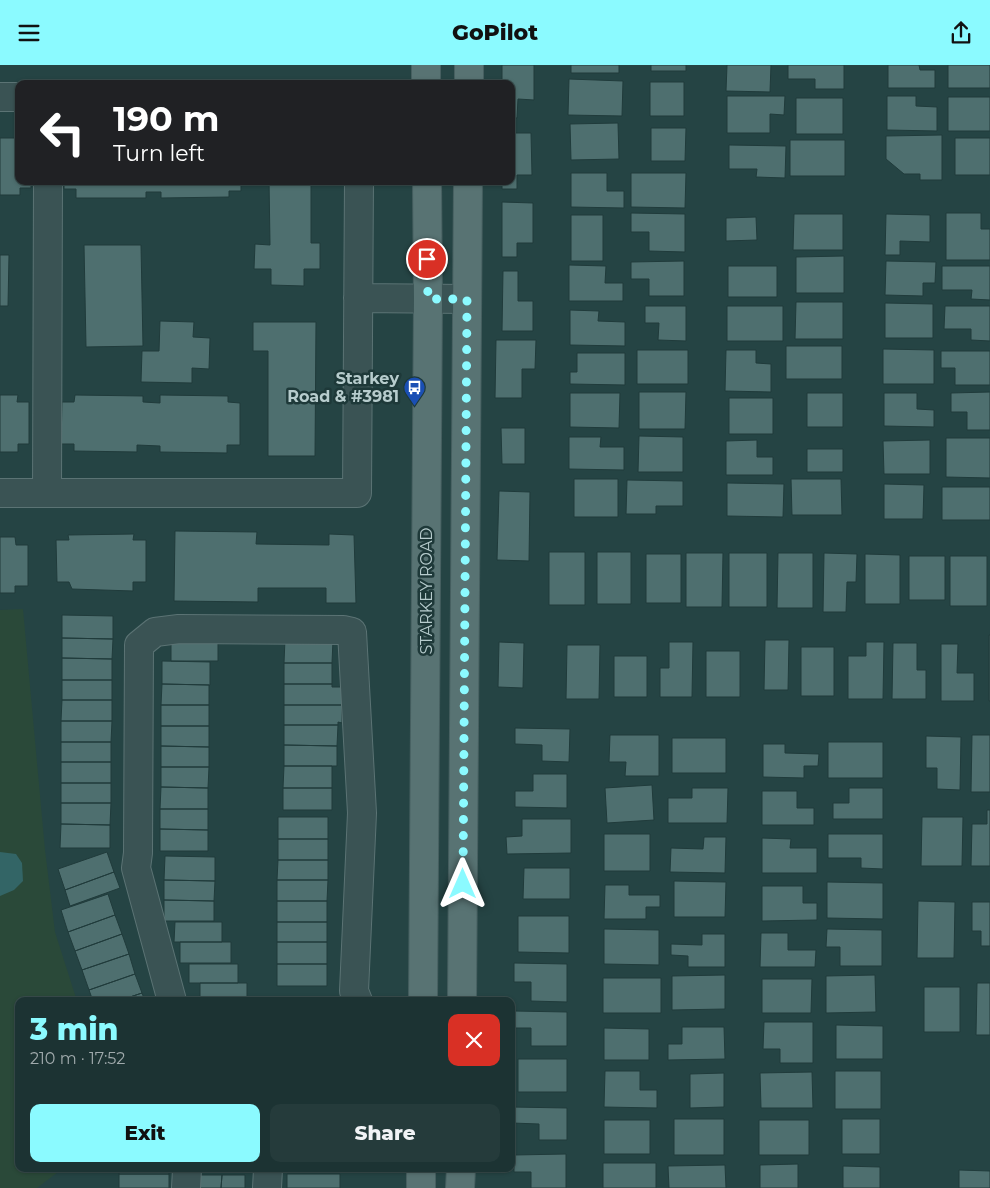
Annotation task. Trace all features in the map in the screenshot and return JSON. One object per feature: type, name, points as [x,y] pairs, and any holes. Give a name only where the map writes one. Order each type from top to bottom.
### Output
[{"type":"main road","points":[[426,65],[426,80]]},
{"type":"main road","points":[[469,65],[469,80]]},
{"type":"main road","name":"STARKEY ROAD","points":[[423,997],[428,299],[427,185]]},
{"type":"main road","points":[[462,997],[468,185]]},
{"type":"main road","points":[[421,1172],[421,1188]]},
{"type":"main road","points":[[460,1188],[461,1172]]},
{"type":"lane","points":[[0,97],[15,97]]},
{"type":"lane","points":[[47,493],[48,185]]},
{"type":"lane","points":[[0,493],[357,493],[359,185]]},
{"type":"lane","points":[[358,298],[467,299]]},
{"type":"lane","points":[[171,997],[136,868],[138,843],[139,645],[155,633],[179,629],[343,630],[352,632],[362,813],[354,991],[356,997]]},
{"type":"lane","points":[[186,1188],[187,1172]]},
{"type":"lane","points":[[267,1188],[268,1172]]},
{"type":"green space","points":[[23,609],[45,850],[55,932],[76,997],[15,997],[15,1172],[58,1172],[37,1188],[0,1188],[0,610]]},
{"type":"water","points":[[0,852],[16,854],[22,863],[23,881],[14,890],[0,896]]},
{"type":"building","points":[[502,65],[534,65],[534,100],[518,99],[517,118],[515,118],[515,80],[502,80]]},
{"type":"building","points":[[571,65],[619,65],[619,73],[571,73]]},
{"type":"building","points":[[651,65],[686,65],[686,71],[651,71]]},
{"type":"building","points":[[727,65],[771,65],[770,92],[726,91]]},
{"type":"building","points":[[788,65],[844,65],[844,89],[815,89],[815,79],[788,79]]},
{"type":"building","points":[[888,65],[919,65],[920,70],[935,70],[935,88],[888,88]]},
{"type":"building","points":[[948,65],[990,65],[990,88],[948,88]]},
{"type":"building","points":[[569,79],[623,81],[622,116],[568,115]]},
{"type":"building","points":[[650,82],[684,82],[684,116],[650,116]]},
{"type":"building","points":[[727,96],[785,96],[784,115],[770,114],[770,133],[727,133]]},
{"type":"building","points":[[887,96],[916,96],[916,106],[937,107],[937,131],[887,130]]},
{"type":"building","points":[[948,97],[990,97],[990,131],[948,131]]},
{"type":"building","points":[[796,98],[843,98],[843,134],[796,134]]},
{"type":"building","points":[[618,123],[619,159],[571,160],[570,124]]},
{"type":"building","points":[[651,128],[686,128],[685,161],[651,161]]},
{"type":"building","points":[[515,133],[531,133],[532,175],[517,175],[517,189],[502,189],[502,185],[515,185]]},
{"type":"building","points":[[942,135],[942,180],[920,180],[920,174],[904,174],[886,159],[886,136]]},
{"type":"building","points":[[0,138],[15,138],[15,185],[31,185],[31,188],[20,188],[20,195],[0,195]]},
{"type":"building","points":[[955,138],[990,138],[990,175],[955,175]]},
{"type":"building","points":[[790,140],[845,140],[845,176],[790,176]]},
{"type":"building","points":[[729,145],[786,146],[785,178],[756,177],[757,169],[729,169]]},
{"type":"building","points":[[571,173],[607,173],[607,191],[624,191],[624,208],[571,207]]},
{"type":"building","points":[[631,173],[686,173],[685,208],[631,207]]},
{"type":"building","points":[[64,185],[241,185],[241,191],[229,191],[229,197],[161,198],[161,192],[146,192],[146,198],[76,198],[76,189],[64,189]]},
{"type":"building","points":[[269,185],[311,185],[311,243],[320,243],[320,269],[304,269],[304,286],[271,285],[271,269],[254,269],[255,244],[270,245]]},
{"type":"building","points":[[502,202],[533,203],[533,243],[517,243],[517,257],[502,257]]},
{"type":"building","points":[[631,213],[685,214],[685,252],[649,251],[649,232],[631,232]]},
{"type":"building","points":[[946,213],[981,213],[981,229],[990,229],[990,260],[946,260]]},
{"type":"building","points":[[794,214],[843,214],[843,250],[793,250]]},
{"type":"building","points":[[886,214],[930,215],[930,242],[900,241],[900,255],[885,255]]},
{"type":"building","points":[[571,215],[603,215],[603,261],[571,261]]},
{"type":"building","points":[[756,217],[757,240],[726,241],[726,218]]},
{"type":"building","points":[[84,245],[141,245],[143,346],[86,347]]},
{"type":"building","points":[[0,255],[9,255],[8,306],[0,306]]},
{"type":"building","points":[[844,256],[844,293],[796,293],[796,257]]},
{"type":"building","points":[[684,261],[684,296],[649,296],[649,279],[631,279],[631,262]]},
{"type":"building","points":[[886,261],[936,262],[935,283],[923,283],[923,296],[885,295]]},
{"type":"building","points":[[569,265],[606,266],[605,283],[623,283],[623,301],[569,301]]},
{"type":"building","points":[[728,266],[777,266],[777,297],[728,297]]},
{"type":"building","points":[[942,266],[990,266],[990,300],[971,299],[972,290],[942,290]]},
{"type":"building","points":[[503,271],[518,271],[518,301],[533,301],[533,331],[502,331]]},
{"type":"building","points":[[796,302],[843,302],[843,339],[795,339]]},
{"type":"building","points":[[885,303],[933,304],[933,338],[885,338]]},
{"type":"building","points":[[645,306],[686,306],[686,341],[658,340],[659,323],[645,323]]},
{"type":"building","points":[[727,306],[783,306],[783,341],[727,341]]},
{"type":"building","points":[[945,306],[990,306],[990,341],[971,340],[971,329],[944,329]]},
{"type":"building","points":[[570,310],[599,311],[598,321],[625,322],[625,346],[570,345]]},
{"type":"building","points":[[160,321],[194,322],[193,337],[210,338],[209,369],[192,368],[192,383],[141,382],[142,351],[159,351]]},
{"type":"building","points":[[253,322],[316,322],[315,456],[268,456],[268,351],[253,351]]},
{"type":"building","points":[[496,340],[536,340],[535,369],[522,369],[522,398],[495,398]]},
{"type":"building","points":[[786,346],[842,346],[842,379],[786,379]]},
{"type":"building","points":[[883,349],[934,350],[934,384],[883,384]]},
{"type":"building","points":[[637,350],[688,350],[688,384],[637,384]]},
{"type":"building","points":[[726,350],[756,350],[756,363],[771,364],[771,392],[725,391]]},
{"type":"building","points":[[941,351],[990,351],[990,385],[955,385],[955,368],[941,368]]},
{"type":"building","points":[[577,353],[625,353],[625,385],[570,384],[570,372],[577,372]]},
{"type":"building","points":[[639,392],[686,392],[685,429],[639,429]]},
{"type":"building","points":[[990,392],[990,430],[967,430],[967,412],[951,412],[951,393]]},
{"type":"building","points":[[570,393],[620,393],[619,428],[570,427]]},
{"type":"building","points":[[807,393],[843,393],[843,427],[807,427]]},
{"type":"building","points":[[884,393],[917,393],[917,409],[934,410],[934,427],[884,426]]},
{"type":"building","points":[[0,395],[18,395],[17,402],[29,402],[29,444],[18,444],[18,452],[0,452]]},
{"type":"building","points":[[75,395],[143,396],[143,402],[160,403],[160,395],[228,396],[228,402],[240,403],[240,445],[227,445],[227,453],[160,452],[160,446],[137,445],[137,452],[74,451],[74,444],[61,444],[62,402],[74,402]]},
{"type":"building","points":[[729,398],[773,398],[773,434],[729,434]]},
{"type":"building","points":[[501,428],[525,428],[525,464],[502,464]]},
{"type":"building","points":[[639,436],[683,437],[683,472],[638,472]]},
{"type":"building","points":[[569,437],[601,437],[600,447],[624,447],[624,470],[569,469]]},
{"type":"building","points":[[946,438],[990,438],[990,478],[946,477]]},
{"type":"building","points":[[757,440],[757,457],[773,457],[773,475],[726,475],[726,441]]},
{"type":"building","points":[[930,440],[930,474],[884,474],[883,441]]},
{"type":"building","points":[[807,449],[843,449],[843,472],[807,472]]},
{"type":"building","points":[[574,479],[618,479],[618,517],[574,517]]},
{"type":"building","points":[[791,479],[841,479],[842,515],[792,515]]},
{"type":"building","points":[[627,480],[683,481],[683,506],[656,506],[656,514],[626,514]]},
{"type":"building","points":[[727,483],[784,484],[783,517],[727,516]]},
{"type":"building","points":[[884,484],[924,485],[923,519],[884,519]]},
{"type":"building","points":[[942,487],[990,487],[990,520],[942,520]]},
{"type":"building","points":[[499,491],[530,492],[529,561],[497,560]]},
{"type":"building","points":[[175,531],[257,532],[256,544],[329,545],[329,534],[354,535],[356,603],[326,603],[326,588],[258,588],[258,602],[174,601]]},
{"type":"building","points":[[134,534],[133,540],[146,540],[146,582],[133,582],[133,591],[72,589],[69,582],[57,582],[56,540],[69,540],[68,535]]},
{"type":"building","points":[[0,537],[15,537],[16,545],[28,545],[28,586],[15,586],[15,593],[0,593]]},
{"type":"building","points":[[549,552],[585,552],[585,605],[549,605]]},
{"type":"building","points":[[597,552],[631,552],[631,604],[597,604]]},
{"type":"building","points":[[686,553],[723,553],[722,607],[686,607]]},
{"type":"building","points":[[729,553],[767,553],[767,607],[729,607]]},
{"type":"building","points":[[778,553],[813,553],[813,608],[777,608]]},
{"type":"building","points":[[824,553],[857,554],[856,582],[847,582],[846,612],[823,612]]},
{"type":"building","points":[[646,554],[681,554],[681,603],[646,603]]},
{"type":"building","points":[[865,554],[900,555],[900,604],[865,604]]},
{"type":"building","points":[[909,556],[945,556],[945,600],[909,600]]},
{"type":"building","points":[[950,556],[987,556],[987,606],[950,606]]},
{"type":"building","points":[[62,615],[113,616],[113,639],[62,638]]},
{"type":"building","points":[[990,635],[990,701],[989,701]]},
{"type":"building","points":[[62,638],[113,639],[112,659],[62,658]]},
{"type":"building","points":[[171,638],[218,639],[218,661],[171,661]]},
{"type":"building","points":[[285,639],[333,640],[332,663],[284,663]]},
{"type":"building","points":[[765,640],[789,640],[788,690],[764,690]]},
{"type":"building","points":[[499,642],[524,643],[523,688],[498,687]]},
{"type":"building","points":[[669,642],[693,642],[692,697],[660,697],[660,668],[669,668]]},
{"type":"building","points":[[866,642],[884,642],[883,699],[848,699],[848,656],[866,656]]},
{"type":"building","points":[[893,643],[917,643],[917,670],[926,670],[926,699],[892,699]]},
{"type":"building","points":[[941,644],[958,644],[957,673],[974,673],[974,701],[941,701]]},
{"type":"building","points":[[567,645],[600,645],[599,699],[566,699]]},
{"type":"building","points":[[801,647],[834,647],[834,696],[801,696]]},
{"type":"building","points":[[706,651],[740,651],[740,697],[706,697]]},
{"type":"building","points":[[614,656],[647,656],[647,697],[614,697]]},
{"type":"building","points":[[62,658],[112,659],[112,680],[62,680]]},
{"type":"building","points":[[162,661],[210,662],[210,685],[162,684]]},
{"type":"building","points":[[284,663],[332,663],[332,684],[284,684]]},
{"type":"building","points":[[62,680],[112,680],[112,700],[62,700]]},
{"type":"building","points":[[162,684],[209,685],[209,705],[161,705]]},
{"type":"building","points":[[284,684],[332,684],[332,687],[342,687],[342,705],[284,705]]},
{"type":"building","points":[[62,700],[112,700],[112,721],[61,721]]},
{"type":"building","points":[[161,705],[209,705],[209,726],[161,726]]},
{"type":"building","points":[[284,705],[342,705],[342,723],[338,722],[338,725],[284,725]]},
{"type":"building","points":[[61,721],[112,721],[111,742],[61,742]]},
{"type":"building","points":[[284,725],[338,725],[337,746],[284,745]]},
{"type":"building","points":[[161,726],[209,726],[209,747],[161,746]]},
{"type":"building","points":[[515,728],[570,729],[569,762],[542,761],[542,745],[515,744]]},
{"type":"building","points":[[610,735],[659,735],[659,776],[625,776],[626,762],[609,762]]},
{"type":"building","points":[[972,735],[990,735],[990,792],[971,792]]},
{"type":"building","points":[[926,736],[961,737],[960,790],[937,789],[937,768],[926,768]]},
{"type":"building","points":[[672,738],[726,738],[726,773],[672,773]]},
{"type":"building","points":[[61,742],[111,742],[111,762],[61,762]]},
{"type":"building","points":[[828,742],[883,742],[883,778],[828,778]]},
{"type":"building","points":[[763,744],[785,744],[785,753],[819,754],[818,766],[804,766],[804,778],[763,777]]},
{"type":"building","points":[[284,745],[337,746],[337,766],[284,766]]},
{"type":"building","points":[[161,746],[209,747],[209,767],[161,767]]},
{"type":"building","points":[[61,762],[111,762],[111,783],[61,783]]},
{"type":"building","points":[[284,766],[332,766],[332,788],[283,788]]},
{"type":"building","points":[[161,767],[209,767],[208,788],[161,787]]},
{"type":"building","points":[[533,774],[567,774],[567,808],[515,807],[515,791],[533,791]]},
{"type":"building","points":[[61,783],[111,783],[111,803],[61,803]]},
{"type":"building","points":[[652,785],[654,820],[607,823],[605,788]]},
{"type":"building","points":[[161,787],[208,788],[208,809],[160,809]]},
{"type":"building","points":[[283,788],[332,788],[332,810],[283,810]]},
{"type":"building","points":[[692,788],[728,788],[727,823],[668,823],[668,798],[692,798]]},
{"type":"building","points":[[849,788],[883,788],[883,819],[833,819],[833,803],[849,803]]},
{"type":"building","points":[[762,791],[797,791],[797,808],[814,808],[814,825],[762,825]]},
{"type":"building","points":[[61,803],[111,803],[110,825],[61,824]]},
{"type":"building","points":[[160,809],[208,809],[208,830],[160,829]]},
{"type":"building","points":[[987,810],[990,810],[990,866],[971,866],[972,824],[987,824]]},
{"type":"building","points":[[278,817],[328,817],[328,839],[278,839]]},
{"type":"building","points":[[922,817],[963,817],[962,866],[921,866]]},
{"type":"building","points":[[522,819],[571,819],[571,853],[507,854],[506,837],[522,836]]},
{"type":"building","points":[[61,824],[110,825],[110,848],[60,848]]},
{"type":"building","points":[[160,829],[208,830],[208,851],[160,851]]},
{"type":"building","points":[[604,834],[650,834],[650,871],[604,871]]},
{"type":"building","points":[[828,834],[883,834],[883,869],[861,868],[861,858],[828,858]]},
{"type":"building","points":[[704,837],[726,837],[725,873],[670,872],[671,848],[703,849]]},
{"type":"building","points":[[762,838],[791,839],[790,848],[817,848],[817,873],[762,873]]},
{"type":"building","points":[[278,839],[328,839],[328,860],[278,860]]},
{"type":"building","points":[[107,852],[114,872],[65,890],[58,869]]},
{"type":"building","points":[[165,856],[215,857],[215,881],[164,880]]},
{"type":"building","points":[[278,860],[328,860],[328,880],[277,880]]},
{"type":"building","points":[[524,868],[570,868],[570,899],[523,899]]},
{"type":"building","points":[[114,872],[120,888],[70,906],[65,890]]},
{"type":"building","points":[[164,880],[215,881],[214,901],[164,900]]},
{"type":"building","points":[[277,880],[328,880],[327,901],[277,901]]},
{"type":"building","points":[[674,881],[726,882],[725,917],[674,917]]},
{"type":"building","points":[[827,882],[883,883],[883,919],[827,918]]},
{"type":"building","points":[[605,885],[629,885],[629,895],[660,895],[660,907],[646,907],[646,919],[604,919]]},
{"type":"building","points":[[762,886],[803,886],[803,903],[817,903],[817,920],[762,921]]},
{"type":"building","points":[[108,894],[115,915],[68,932],[61,910]]},
{"type":"building","points":[[164,900],[214,901],[214,921],[164,921]]},
{"type":"building","points":[[277,901],[327,901],[327,922],[277,922]]},
{"type":"building","points":[[918,901],[955,902],[954,958],[917,958]]},
{"type":"building","points":[[972,902],[990,902],[990,946],[981,946],[981,931],[972,931]]},
{"type":"building","points":[[115,915],[122,934],[75,951],[68,932]]},
{"type":"building","points":[[518,916],[569,916],[569,953],[518,952]]},
{"type":"building","points":[[175,922],[222,922],[222,942],[174,942]]},
{"type":"building","points":[[277,922],[327,922],[327,942],[277,942]]},
{"type":"building","points":[[604,929],[659,930],[659,965],[604,964]]},
{"type":"building","points":[[827,929],[882,930],[882,966],[840,966],[840,947],[826,947]]},
{"type":"building","points":[[761,933],[788,933],[788,950],[816,950],[815,967],[760,967]]},
{"type":"building","points":[[122,934],[129,954],[82,970],[75,951]]},
{"type":"building","points":[[702,934],[725,934],[725,967],[688,967],[688,956],[671,955],[671,944],[702,945]]},
{"type":"building","points":[[180,942],[231,942],[231,963],[180,963]]},
{"type":"building","points":[[277,942],[327,942],[327,964],[277,964]]},
{"type":"building","points":[[129,954],[135,974],[89,990],[82,970]]},
{"type":"building","points":[[514,963],[567,964],[567,1002],[531,1001],[531,982],[514,982]]},
{"type":"building","points":[[189,964],[238,964],[238,983],[189,983]]},
{"type":"building","points":[[277,964],[327,964],[327,986],[277,986]]},
{"type":"building","points":[[135,974],[142,993],[130,997],[92,997],[89,990]]},
{"type":"building","points":[[725,975],[725,1009],[672,1010],[672,976]]},
{"type":"building","points":[[875,975],[876,1012],[826,1013],[826,976]]},
{"type":"building","points":[[603,978],[661,978],[661,1013],[603,1013]]},
{"type":"building","points":[[762,979],[812,979],[811,1013],[762,1013]]},
{"type":"building","points":[[200,983],[247,983],[247,997],[200,997]]},
{"type":"building","points":[[977,983],[990,983],[990,1035],[976,1035]]},
{"type":"building","points":[[924,987],[960,987],[960,1032],[924,1032]]},
{"type":"building","points":[[142,993],[144,997],[130,997]]},
{"type":"building","points":[[515,1011],[567,1012],[567,1046],[531,1046],[531,1028],[515,1028]]},
{"type":"building","points":[[764,1022],[813,1022],[813,1063],[780,1063],[780,1049],[763,1049]]},
{"type":"building","points":[[836,1025],[883,1026],[883,1059],[836,1059]]},
{"type":"building","points":[[682,1027],[724,1027],[725,1059],[668,1060],[668,1044],[682,1044]]},
{"type":"building","points":[[604,1028],[649,1029],[649,1060],[604,1060]]},
{"type":"building","points":[[518,1059],[567,1059],[567,1092],[518,1092]]},
{"type":"building","points":[[605,1071],[640,1071],[640,1090],[657,1090],[657,1108],[604,1107]]},
{"type":"building","points":[[835,1071],[881,1071],[881,1109],[835,1109]]},
{"type":"building","points":[[812,1072],[813,1108],[761,1108],[760,1073]]},
{"type":"building","points":[[724,1073],[724,1107],[690,1108],[690,1074]]},
{"type":"building","points":[[515,1107],[567,1108],[567,1140],[539,1140],[539,1124],[515,1123]]},
{"type":"building","points":[[674,1119],[724,1119],[724,1155],[674,1155]]},
{"type":"building","points":[[842,1119],[880,1119],[880,1154],[842,1154]]},
{"type":"building","points":[[604,1120],[650,1120],[650,1154],[604,1154]]},
{"type":"building","points":[[759,1120],[809,1120],[809,1155],[759,1155]]},
{"type":"building","points":[[566,1154],[566,1188],[531,1188],[531,1172],[515,1172],[515,1155]]},
{"type":"building","points":[[603,1163],[656,1163],[656,1188],[603,1188]]},
{"type":"building","points":[[798,1164],[798,1188],[760,1188],[760,1165]]},
{"type":"building","points":[[725,1165],[726,1188],[669,1188],[668,1166]]},
{"type":"building","points":[[843,1166],[880,1167],[880,1188],[843,1188]]},
{"type":"building","points":[[959,1170],[990,1171],[990,1188],[959,1188]]},
{"type":"building","points":[[119,1172],[169,1172],[169,1174],[119,1174]]},
{"type":"building","points":[[119,1174],[169,1174],[169,1188],[119,1188]]},
{"type":"building","points":[[287,1174],[340,1174],[340,1188],[287,1188]]},
{"type":"building","points":[[198,1175],[222,1175],[221,1188],[198,1188]]},
{"type":"building","points":[[222,1175],[245,1175],[245,1188],[221,1188]]},
{"type":"place","name":"Starkey Road & #3981","points":[[415,406]]},
{"type":"route","points":[[427,259],[428,299],[467,299],[463,884]]}]
